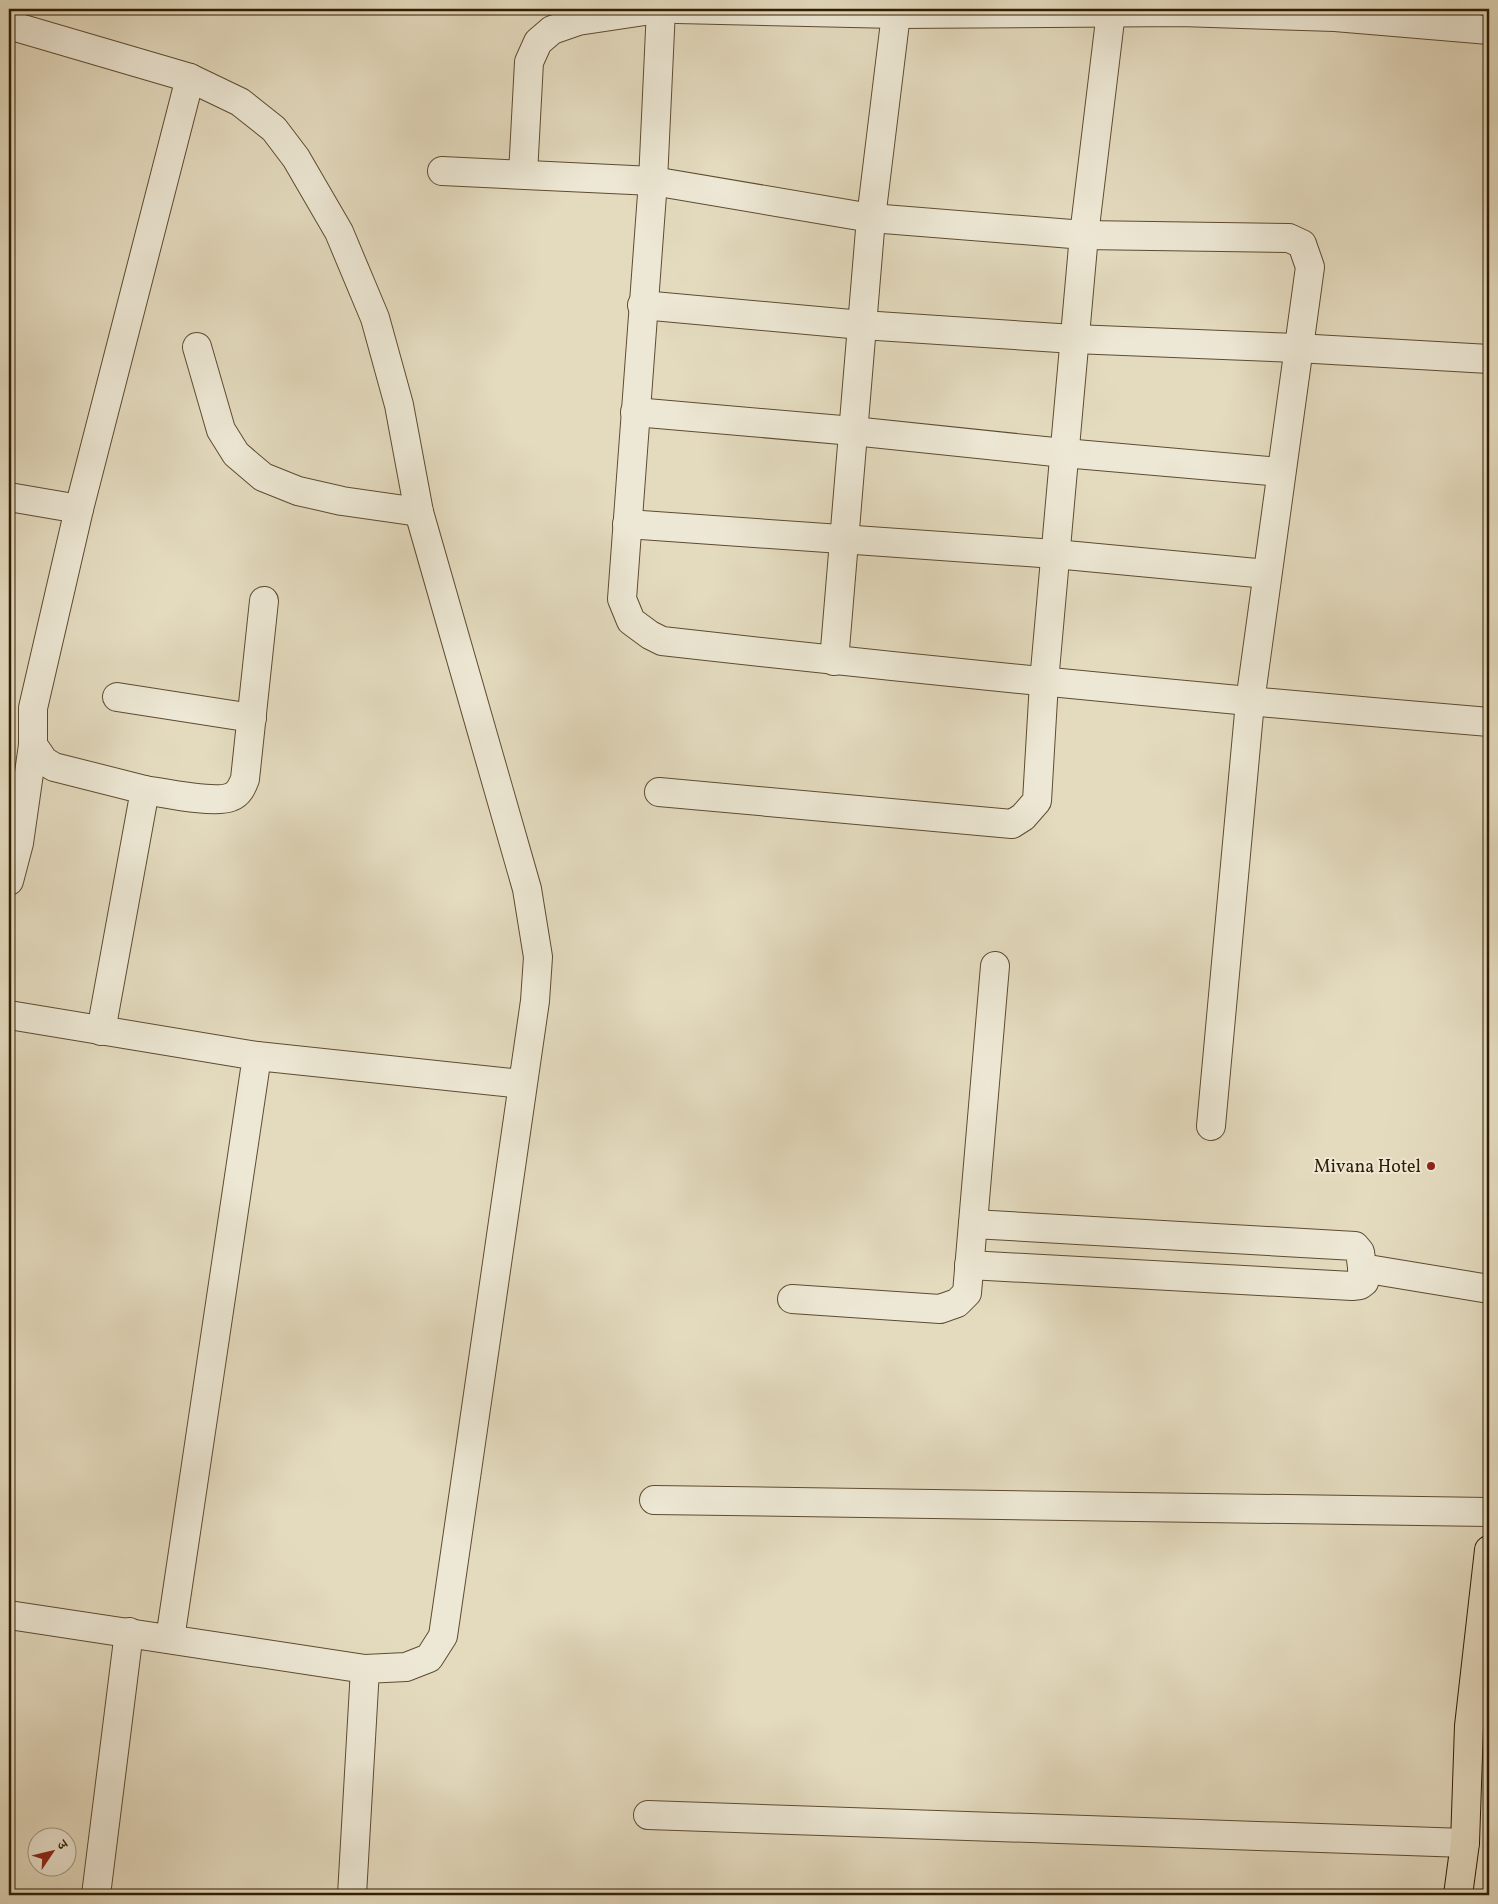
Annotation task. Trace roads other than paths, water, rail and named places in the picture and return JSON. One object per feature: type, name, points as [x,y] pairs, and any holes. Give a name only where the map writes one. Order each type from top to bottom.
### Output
[{"type":"main road","points":[[1458,1895],[1465,1843],[1469,1726],[1489,1550]]},
{"type":"street","points":[[523,174],[529,62],[538,42],[552,30],[578,21],[659,9],[653,181],[642,305],[622,599],[632,621],[662,642],[1250,702],[1489,722]]},
{"type":"street","points":[[677,9],[896,14],[965,11],[1111,12],[1181,10],[1335,16],[1489,30]]},
{"type":"street","points":[[658,792],[1012,824],[1023,817],[1037,801],[1044,682],[1074,339],[1084,235],[1111,12]]},
{"type":"street","points":[[834,661],[871,218],[896,14]]},
{"type":"street","points":[[9,25],[190,78],[240,102],[274,129],[296,158],[339,232],[375,318],[399,405],[418,512],[527,888],[538,957],[535,1001],[443,1636],[429,1658],[406,1667],[365,1670],[129,1632],[9,1615]]},
{"type":"street","points":[[9,882],[18,843],[33,745],[34,708],[79,509],[190,78]]},
{"type":"street","points":[[442,171],[653,181],[871,218],[1084,235],[1289,238],[1302,244],[1310,267],[1297,348],[1250,702],[1211,1126]]},
{"type":"street","points":[[642,305],[862,325],[1074,339],[1297,348],[1489,359]]},
{"type":"street","points":[[197,347],[221,430],[236,454],[263,477],[298,491],[342,501],[418,512]]},
{"type":"street","points":[[635,412],[1281,472]]},
{"type":"street","points":[[9,498],[79,509]]},
{"type":"street","points":[[627,524],[844,541],[1055,554],[1267,574]]},
{"type":"street","points":[[33,745],[44,761],[54,767],[146,790],[210,799],[231,798],[241,790],[245,779],[264,601]]},
{"type":"street","points":[[117,697],[252,718]]},
{"type":"street","points":[[101,1031],[146,790]]},
{"type":"street","points":[[792,1299],[940,1309],[957,1304],[967,1293],[995,966]]},
{"type":"street","points":[[9,1015],[257,1056],[522,1084]]},
{"type":"street","points":[[170,1639],[257,1056]]},
{"type":"street","points":[[969,1266],[1352,1286],[1360,1285],[1364,1282],[1360,1252],[1355,1246],[973,1224]]},
{"type":"street","points":[[1362,1268],[1489,1289]]},
{"type":"street","points":[[654,1500],[1489,1512]]},
{"type":"street","points":[[96,1895],[129,1632]]},
{"type":"street","points":[[352,1895],[365,1670]]},
{"type":"street","points":[[648,1815],[1465,1843]]},
{"type":"place","name":"Mivana Hotel","points":[[1431,1166]]}]
